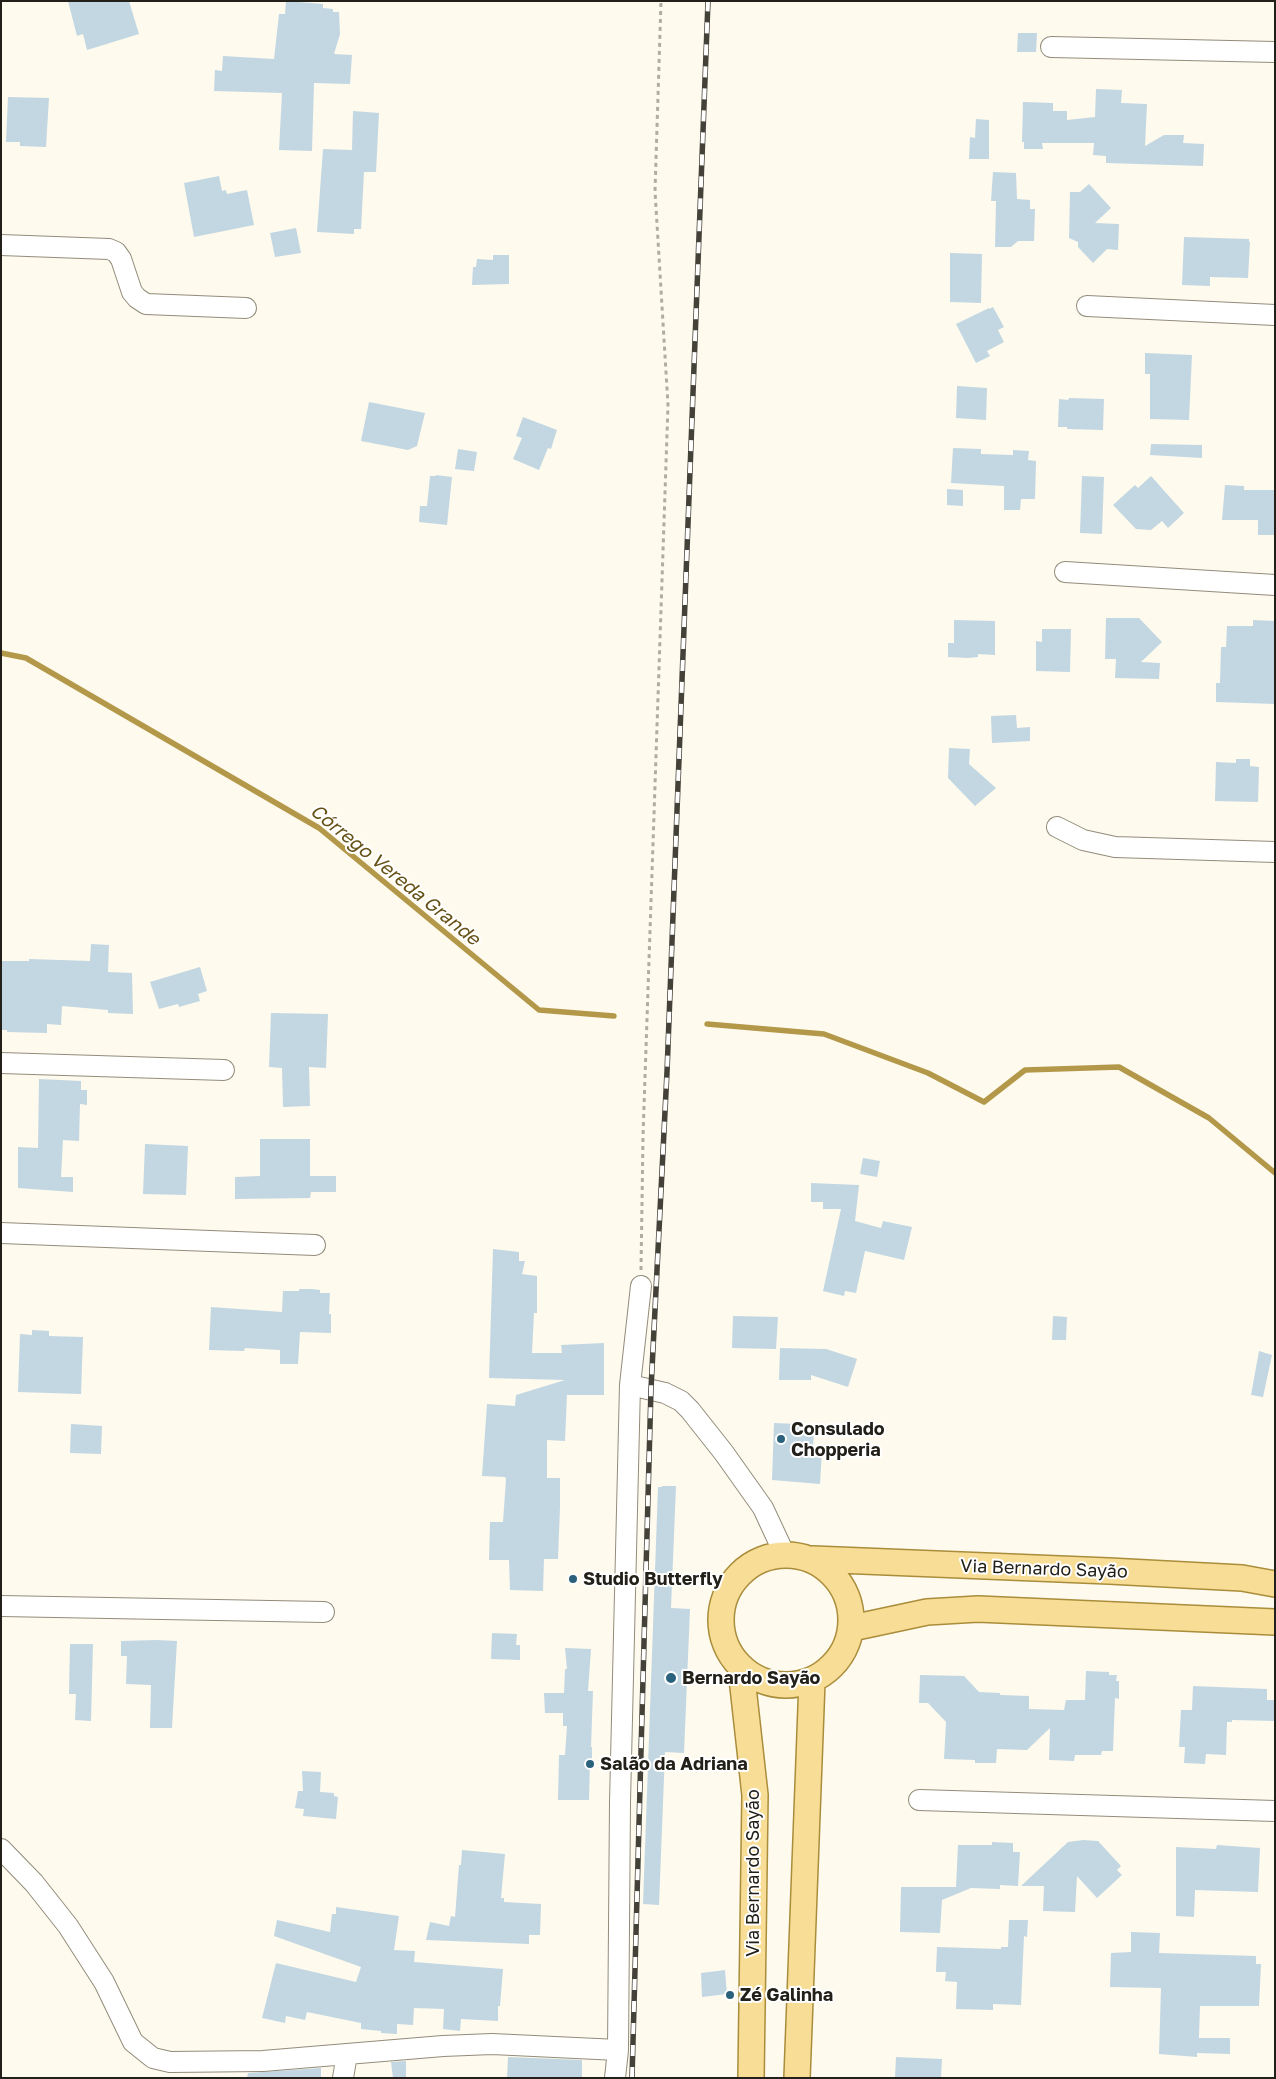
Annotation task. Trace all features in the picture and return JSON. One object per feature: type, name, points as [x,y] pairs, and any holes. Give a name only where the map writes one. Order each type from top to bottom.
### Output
[{"type":"main road","points":[[784,1553],[814,1559],[836,1576],[849,1600],[852,1628],[839,1660],[812,1681],[775,1685],[741,1669],[724,1643],[720,1612],[731,1582],[754,1562],[784,1553]]},
{"type":"main road","name":"Via Bernardo Sayão","points":[[814,1559],[1242,1578],[1275,1584]]},
{"type":"main road","points":[[852,1628],[927,1612],[978,1609],[1275,1622]]},
{"type":"main road","name":"Via Bernardo Sayão","points":[[741,1669],[755,1794],[751,2078]]},
{"type":"main road","points":[[797,2078],[812,1681]]},
{"type":"street","points":[[1051,47],[1275,52]]},
{"type":"street","points":[[1,245],[109,249],[116,252],[121,259],[132,292],[146,304],[246,308]]},
{"type":"street","points":[[1087,306],[1275,315]]},
{"type":"street","points":[[1065,572],[1275,586]]},
{"type":"street","points":[[1057,827],[1084,840],[1115,846],[1275,852]]},
{"type":"street","points":[[1,1063],[224,1070]]},
{"type":"street","points":[[1,1233],[315,1245]]},
{"type":"street","points":[[616,2078],[618,2050],[620,1792],[630,1385],[641,1286]]},
{"type":"street","points":[[630,1385],[665,1393],[681,1401],[690,1410],[724,1453],[763,1508],[784,1553]]},
{"type":"street","points":[[1,1606],[324,1612]]},
{"type":"street","points":[[919,1800],[1275,1811]]},
{"type":"street","points":[[1,1849],[34,1883],[68,1926],[104,1982],[133,2042],[153,2058],[170,2062],[263,2061],[443,2046],[492,2044],[618,2050]]},
{"type":"street","points":[[343,2078],[347,2054]]},
{"type":"path","points":[[641,1286],[644,1126],[668,405],[655,191],[662,1]]},
{"type":"building","points":[[68,1],[129,1],[139,34],[87,50],[83,34],[77,36]]},
{"type":"building","points":[[286,1],[323,4],[323,8],[339,12],[340,34],[334,54],[352,55],[350,84],[314,83],[312,151],[279,150],[282,93],[214,91],[215,70],[222,71],[223,56],[274,59],[279,14],[285,14]]},
{"type":"building","points":[[1018,33],[1037,33],[1036,52],[1017,52]]},
{"type":"building","points":[[1096,89],[1122,90],[1121,103],[1147,104],[1145,146],[1164,135],[1184,135],[1183,143],[1204,144],[1203,166],[1106,163],[1106,156],[1093,155],[1094,143],[1042,143],[1043,149],[1024,149],[1024,142],[1022,142],[1023,102],[1053,103],[1053,111],[1067,111],[1067,120],[1095,117]]},
{"type":"building","points":[[8,97],[49,98],[46,147],[20,146],[20,142],[6,142]]},
{"type":"building","points":[[353,111],[379,113],[376,172],[364,172],[361,229],[354,229],[354,234],[317,232],[323,149],[352,150]]},
{"type":"building","points":[[976,119],[989,120],[989,159],[969,159],[970,137],[975,138]]},
{"type":"building","points":[[993,172],[1016,173],[1017,199],[1030,200],[1030,209],[1035,209],[1034,241],[1018,241],[1011,247],[995,247],[996,201],[991,201]]},
{"type":"building","points":[[219,176],[222,191],[226,190],[227,194],[247,190],[254,225],[194,237],[184,183]]},
{"type":"building","points":[[1089,184],[1111,208],[1095,223],[1119,224],[1118,250],[1107,249],[1093,263],[1078,247],[1078,242],[1069,238],[1070,192],[1080,192]]},
{"type":"building","points":[[296,228],[301,253],[275,257],[270,233]]},
{"type":"building","points":[[1184,237],[1249,239],[1248,278],[1210,277],[1210,286],[1182,285]]},
{"type":"building","points":[[950,253],[982,254],[981,303],[950,302]]},
{"type":"building","points":[[493,255],[509,255],[509,284],[472,285],[473,267],[476,267],[477,259],[493,260]]},
{"type":"building","points":[[993,307],[1004,327],[998,330],[1004,342],[987,351],[990,356],[976,363],[956,324]]},
{"type":"building","points":[[1145,353],[1192,355],[1189,420],[1150,419],[1150,374],[1145,374]]},
{"type":"building","points":[[957,386],[987,388],[986,420],[956,418]]},
{"type":"building","points":[[1069,398],[1104,399],[1103,430],[1058,427],[1059,399],[1068,400]]},
{"type":"building","points":[[369,402],[425,413],[417,446],[408,450],[361,441]]},
{"type":"building","points":[[523,417],[557,430],[551,449],[548,448],[539,470],[513,459],[522,438],[516,436]]},
{"type":"building","points":[[1151,444],[1202,445],[1202,458],[1150,455]]},
{"type":"building","points":[[953,448],[981,449],[981,454],[1013,455],[1013,450],[1029,451],[1028,460],[1036,461],[1035,499],[1021,499],[1020,510],[1004,510],[1004,486],[951,483]]},
{"type":"building","points":[[458,449],[477,452],[474,471],[455,469]]},
{"type":"building","points":[[430,476],[452,477],[447,525],[419,522],[420,506],[427,506]]},
{"type":"building","points":[[1082,476],[1104,477],[1102,534],[1080,533]]},
{"type":"building","points":[[1151,476],[1184,513],[1168,528],[1162,521],[1151,530],[1136,529],[1113,505],[1135,485],[1138,488]]},
{"type":"building","points":[[1225,485],[1244,486],[1244,490],[1275,490],[1275,535],[1258,535],[1258,520],[1222,520]]},
{"type":"building","points":[[947,489],[963,490],[963,506],[947,505]]},
{"type":"building","points":[[1106,618],[1139,618],[1162,642],[1141,662],[1160,663],[1159,679],[1115,678],[1116,659],[1105,659]]},
{"type":"building","points":[[954,620],[995,621],[995,655],[978,654],[978,657],[968,658],[948,657],[948,643],[954,643]]},
{"type":"building","points":[[1253,620],[1275,621],[1275,704],[1216,702],[1216,683],[1220,683],[1221,647],[1226,647],[1227,626],[1253,626]]},
{"type":"building","points":[[1042,629],[1071,629],[1070,672],[1036,671],[1036,641],[1042,642]]},
{"type":"building","points":[[1016,715],[1017,728],[1030,727],[1030,741],[992,743],[991,716]]},
{"type":"building","points":[[949,748],[970,749],[969,764],[996,788],[975,806],[948,778]]},
{"type":"building","points":[[1236,759],[1250,759],[1250,766],[1259,767],[1258,802],[1215,801],[1216,762],[1236,763]]},
{"type":"building","points":[[91,944],[109,945],[108,972],[132,973],[133,1014],[108,1013],[108,1010],[62,1006],[61,1025],[47,1024],[47,1033],[7,1032],[7,1030],[1,1030],[1,961],[29,961],[29,959],[90,961]]},
{"type":"building","points":[[200,967],[207,991],[198,994],[200,1001],[179,1007],[178,1004],[159,1009],[150,982]]},
{"type":"building","points":[[271,1013],[328,1014],[326,1068],[309,1067],[310,1106],[283,1107],[282,1068],[269,1067]]},
{"type":"building","points":[[39,1079],[81,1081],[81,1090],[87,1090],[87,1105],[80,1104],[79,1141],[63,1140],[61,1177],[73,1177],[73,1192],[18,1188],[18,1147],[38,1148]]},
{"type":"building","points":[[260,1139],[310,1139],[310,1176],[336,1176],[336,1192],[311,1192],[310,1198],[235,1199],[235,1177],[260,1176]]},
{"type":"building","points":[[145,1144],[188,1146],[186,1195],[143,1194]]},
{"type":"building","points":[[863,1158],[880,1161],[877,1177],[860,1174]]},
{"type":"building","points":[[811,1183],[859,1185],[855,1221],[881,1228],[883,1221],[912,1227],[904,1260],[865,1251],[856,1293],[845,1291],[844,1296],[823,1291],[841,1209],[823,1209],[823,1202],[811,1202]]},
{"type":"building","points":[[493,1249],[519,1252],[519,1261],[525,1261],[522,1274],[537,1276],[537,1313],[534,1313],[532,1353],[562,1353],[561,1345],[604,1343],[604,1395],[567,1395],[565,1441],[547,1440],[547,1478],[560,1478],[560,1507],[558,1559],[544,1559],[543,1591],[510,1590],[509,1560],[489,1560],[490,1522],[503,1522],[506,1479],[505,1477],[482,1476],[487,1404],[515,1406],[516,1395],[565,1380],[489,1378]]},
{"type":"building","points":[[299,1289],[320,1290],[320,1293],[330,1293],[329,1314],[331,1314],[331,1333],[300,1332],[298,1364],[280,1364],[280,1350],[245,1348],[244,1351],[209,1350],[211,1307],[282,1312],[283,1291],[299,1291]]},
{"type":"building","points":[[733,1316],[778,1317],[776,1349],[732,1348]]},
{"type":"building","points":[[1053,1316],[1067,1317],[1066,1340],[1052,1340]]},
{"type":"building","points":[[32,1330],[49,1331],[49,1336],[83,1337],[81,1394],[18,1392],[20,1334],[32,1335]]},
{"type":"building","points":[[780,1348],[826,1349],[857,1359],[848,1387],[811,1375],[811,1380],[779,1380]]},
{"type":"building","points":[[1259,1351],[1272,1355],[1263,1397],[1251,1395]]},
{"type":"building","points":[[774,1423],[797,1424],[797,1427],[814,1428],[813,1449],[822,1451],[820,1484],[772,1480]]},
{"type":"building","points":[[71,1424],[102,1426],[101,1454],[70,1453]]},
{"type":"building","points":[[676,1486],[671,1608],[690,1609],[684,1753],[665,1752],[659,1905],[643,1904],[658,1487]]},
{"type":"building","points":[[492,1633],[517,1634],[516,1645],[520,1645],[520,1660],[491,1659]]},
{"type":"building","points":[[121,1641],[177,1641],[172,1728],[150,1728],[151,1685],[126,1684],[127,1656],[121,1656]]},
{"type":"building","points":[[70,1644],[93,1644],[91,1721],[75,1720],[76,1694],[69,1694]]},
{"type":"building","points":[[565,1648],[591,1649],[588,1691],[593,1691],[592,1761],[590,1762],[589,1800],[558,1800],[559,1755],[565,1755],[567,1726],[563,1726],[563,1713],[545,1713],[544,1693],[564,1693],[565,1669],[567,1669]]},
{"type":"building","points":[[1086,1671],[1109,1672],[1109,1675],[1117,1675],[1119,1699],[1115,1698],[1113,1751],[1102,1751],[1101,1755],[1075,1755],[1074,1761],[1049,1760],[1050,1728],[1027,1750],[997,1749],[996,1763],[975,1763],[975,1760],[944,1759],[946,1722],[928,1703],[919,1703],[920,1675],[964,1676],[979,1692],[1029,1696],[1029,1709],[1064,1710],[1066,1700],[1085,1700]]},
{"type":"building","points":[[1193,1686],[1267,1689],[1267,1700],[1275,1700],[1275,1721],[1232,1720],[1232,1722],[1227,1722],[1226,1755],[1206,1754],[1205,1764],[1184,1763],[1185,1747],[1179,1747],[1181,1710],[1192,1710]]},
{"type":"building","points":[[302,1771],[321,1772],[320,1792],[334,1793],[334,1796],[338,1797],[336,1819],[303,1816],[304,1809],[295,1808],[298,1791],[303,1791]]},
{"type":"building","points":[[1098,1841],[1121,1866],[1117,1870],[1122,1875],[1097,1898],[1077,1876],[1075,1912],[1043,1911],[1044,1886],[1021,1886],[1068,1842]]},
{"type":"building","points":[[992,1842],[1013,1843],[1013,1852],[1020,1852],[1018,1886],[1000,1885],[1000,1889],[971,1888],[942,1900],[940,1933],[900,1932],[901,1887],[956,1887],[958,1845],[992,1845]]},
{"type":"building","points":[[1217,1845],[1260,1848],[1258,1892],[1195,1890],[1194,1917],[1176,1916],[1176,1847],[1216,1849]]},
{"type":"building","points":[[462,1850],[505,1854],[501,1898],[504,1898],[504,1902],[541,1904],[540,1935],[529,1935],[529,1944],[426,1940],[430,1922],[449,1926],[451,1916],[455,1917]]},
{"type":"building","points":[[336,1907],[399,1916],[394,1950],[415,1951],[414,1962],[503,1969],[498,2021],[461,2019],[460,2031],[443,2029],[444,2009],[414,2008],[413,2025],[397,2024],[397,2034],[361,2029],[361,2023],[307,2012],[305,2020],[286,2016],[285,2023],[262,2018],[276,1963],[356,1982],[361,1967],[274,1936],[277,1920],[330,1932],[332,1914],[336,1914]]},
{"type":"building","points":[[1009,1920],[1028,1920],[1027,1937],[1024,1936],[1021,2005],[993,2004],[993,2010],[956,2009],[957,1982],[945,1981],[946,1972],[936,1972],[937,1947],[1001,1949],[1001,1947],[1008,1947]]},
{"type":"building","points":[[1131,1932],[1160,1933],[1159,1953],[1256,1956],[1256,1964],[1261,1964],[1259,2006],[1200,2006],[1199,2038],[1230,2038],[1230,2054],[1197,2053],[1197,2057],[1159,2054],[1161,1988],[1110,1987],[1111,1953],[1131,1952]]},
{"type":"building","points":[[725,1970],[727,1994],[702,1997],[701,1973]]},
{"type":"building","points":[[508,2057],[582,2060],[582,2078],[507,2078]]},
{"type":"building","points":[[896,2057],[942,2059],[941,2078],[895,2078]]},
{"type":"building","points":[[406,2061],[406,2078],[393,2078],[391,2062]]},
{"type":"building","points":[[321,2068],[321,2078],[247,2078],[248,2073]]},
{"type":"waterway","name":"Córrego Vereda Grande","points":[[1,653],[26,658],[319,828],[539,1010],[614,1016]]},
{"type":"waterway","name":"Córrego Vereda Grande","points":[[707,1024],[824,1034],[928,1073],[984,1102],[1025,1070],[1119,1067],[1209,1118],[1275,1173]]},
{"type":"railway","points":[[632,2078],[651,1389],[667,1072],[708,1]]},
{"type":"place","name":"Consulado Chopperia","points":[[781,1439]]},
{"type":"place","name":"Studio Butterfly","points":[[573,1579]]},
{"type":"place","name":"Bernardo Sayão","points":[[671,1678]]},
{"type":"place","name":"Salão da Adriana","points":[[590,1764]]},
{"type":"place","name":"Zé Galinha","points":[[730,1995]]}]
